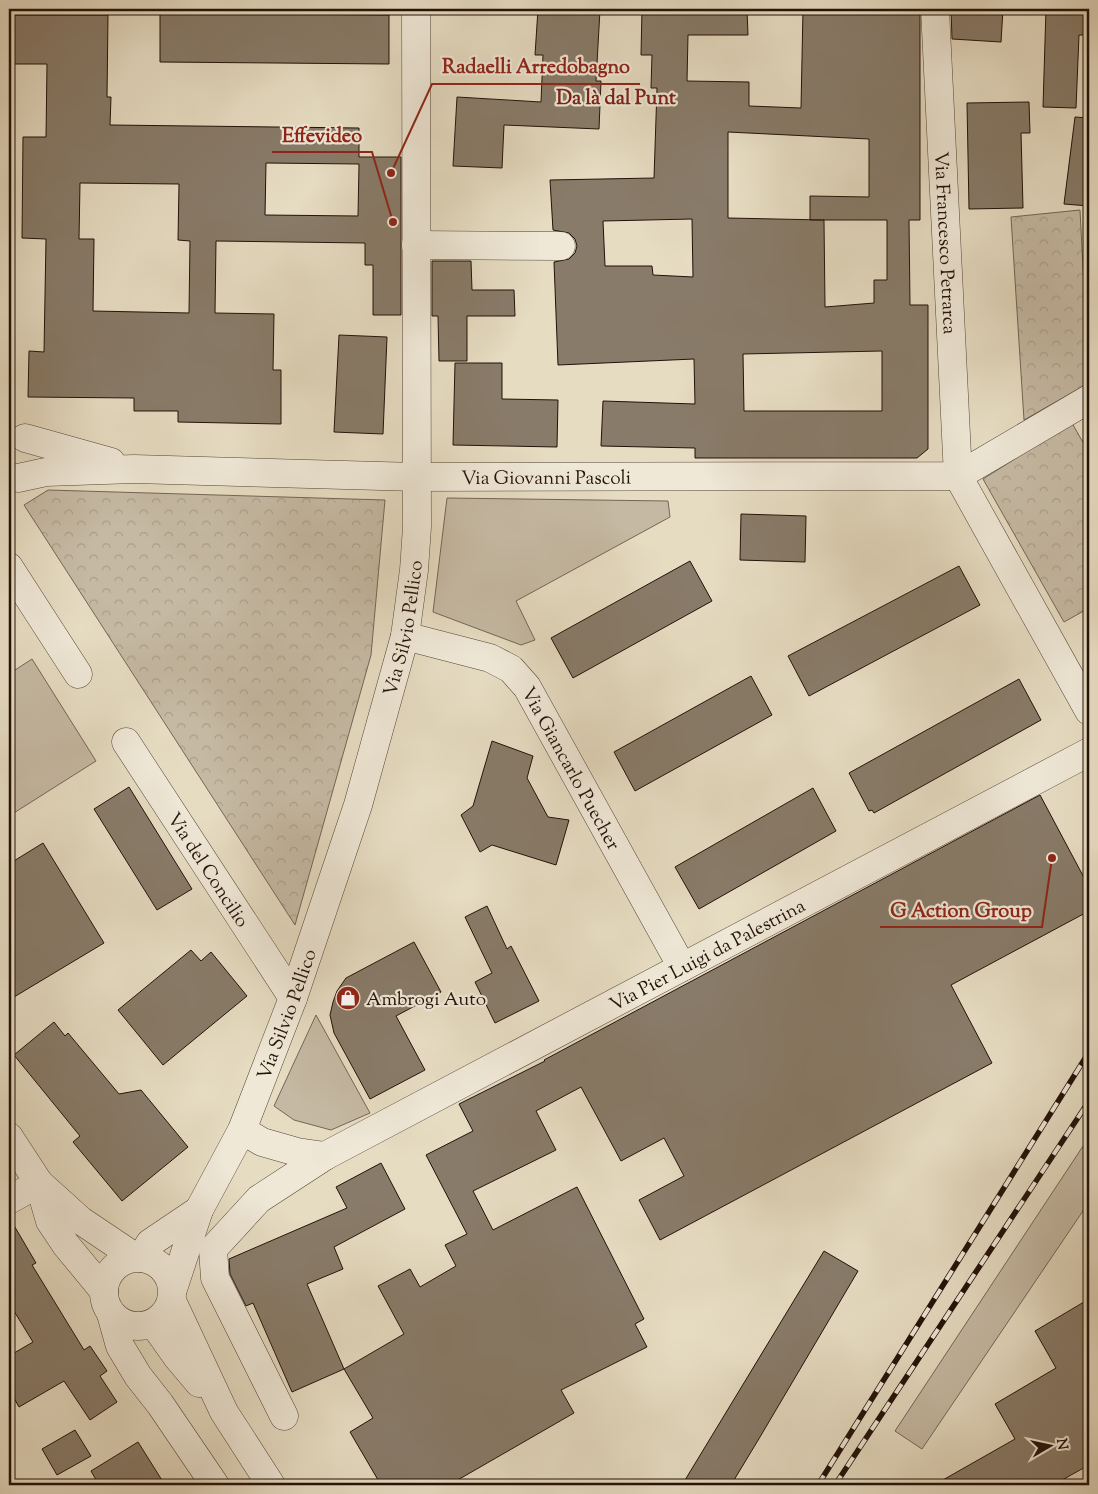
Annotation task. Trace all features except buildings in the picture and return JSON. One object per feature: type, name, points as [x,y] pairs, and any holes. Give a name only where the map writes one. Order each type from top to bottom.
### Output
[{"type":"street","name":"Via Silvio Pellico","points":[[172,1295],[199,1210],[242,1130],[293,998],[358,805],[405,636],[414,570],[417,477],[416,9]]},
{"type":"street","name":"Via Francesco Petrarca","points":[[935,9],[958,476],[1089,712]]},
{"type":"street","points":[[416,245],[561,246]]},
{"type":"street","points":[[958,476],[1089,399]]},
{"type":"street","points":[[13,481],[25,468],[29,457],[17,430]]},
{"type":"street","name":"Via Giovanni Pascoli","points":[[17,430],[134,469]]},
{"type":"street","name":"Via Giovanni Pascoli","points":[[13,481],[46,472],[134,469],[417,477],[958,476]]},
{"type":"street","points":[[9,567],[78,674]]},
{"type":"street","name":"Via Giancarlo Puecher","points":[[405,636],[490,658],[512,668],[527,687],[682,966]]},
{"type":"street","name":"Via del Concilio","points":[[126,742],[293,998]]},
{"type":"street","name":"Via Pier Luigi da Palestrina","points":[[284,1416],[215,1278],[213,1249],[259,1199],[325,1156],[1089,752]]},
{"type":"street","points":[[242,1130],[262,1142],[297,1152],[325,1156]]},
{"type":"street","points":[[9,1136],[38,1183],[50,1221],[124,1324],[136,1327],[148,1325],[159,1320],[168,1311],[172,1295]]},
{"type":"street","points":[[9,1200],[38,1183]]},
{"type":"street","points":[[38,1183],[80,1220],[138,1258]]},
{"type":"street","name":"Via Silvio Pellico","points":[[138,1258],[150,1244],[199,1210]]},
{"type":"street","points":[[215,1485],[160,1404],[138,1376],[120,1346],[107,1302],[106,1279],[114,1267],[124,1260],[150,1259],[161,1265],[169,1274],[172,1295],[224,1412]]},
{"type":"street","points":[[148,1325],[140,1342],[145,1369],[160,1404]]},
{"type":"street","points":[[148,1325],[224,1412],[271,1485]]},
{"type":"green space","points":[[1080,210],[1089,383],[1024,420],[1011,217]]},
{"type":"green space","points":[[1072,423],[1089,453],[1089,608],[1064,622],[983,479]]},
{"type":"green space","points":[[48,490],[385,500],[371,655],[295,925],[24,505]]},
{"type":"green space","points":[[447,498],[668,501],[670,517],[516,601],[535,640],[521,645],[433,612]]},
{"type":"green space","points":[[32,659],[96,761],[9,816],[9,674]]},
{"type":"green space","points":[[316,1015],[370,1113],[331,1130],[294,1120],[274,1106]]},
{"type":"green space","points":[[1089,1137],[1089,1202],[922,1449],[895,1431]]},
{"type":"railway","points":[[818,1485],[1089,1052]]},
{"type":"railway","points":[[835,1485],[1089,1101]]},
{"type":"place","name":"Radaelli Arredobagno","points":[[391,173]]},
{"type":"place","name":"Effevideo","points":[[393,222]]},
{"type":"place","name":"G Action Group","points":[[1052,858]]},
{"type":"place","name":"Ambrogi Auto","points":[[348,998]]},
{"type":"district","name":"Da là dal Punt","points":[[616,97]]}]
